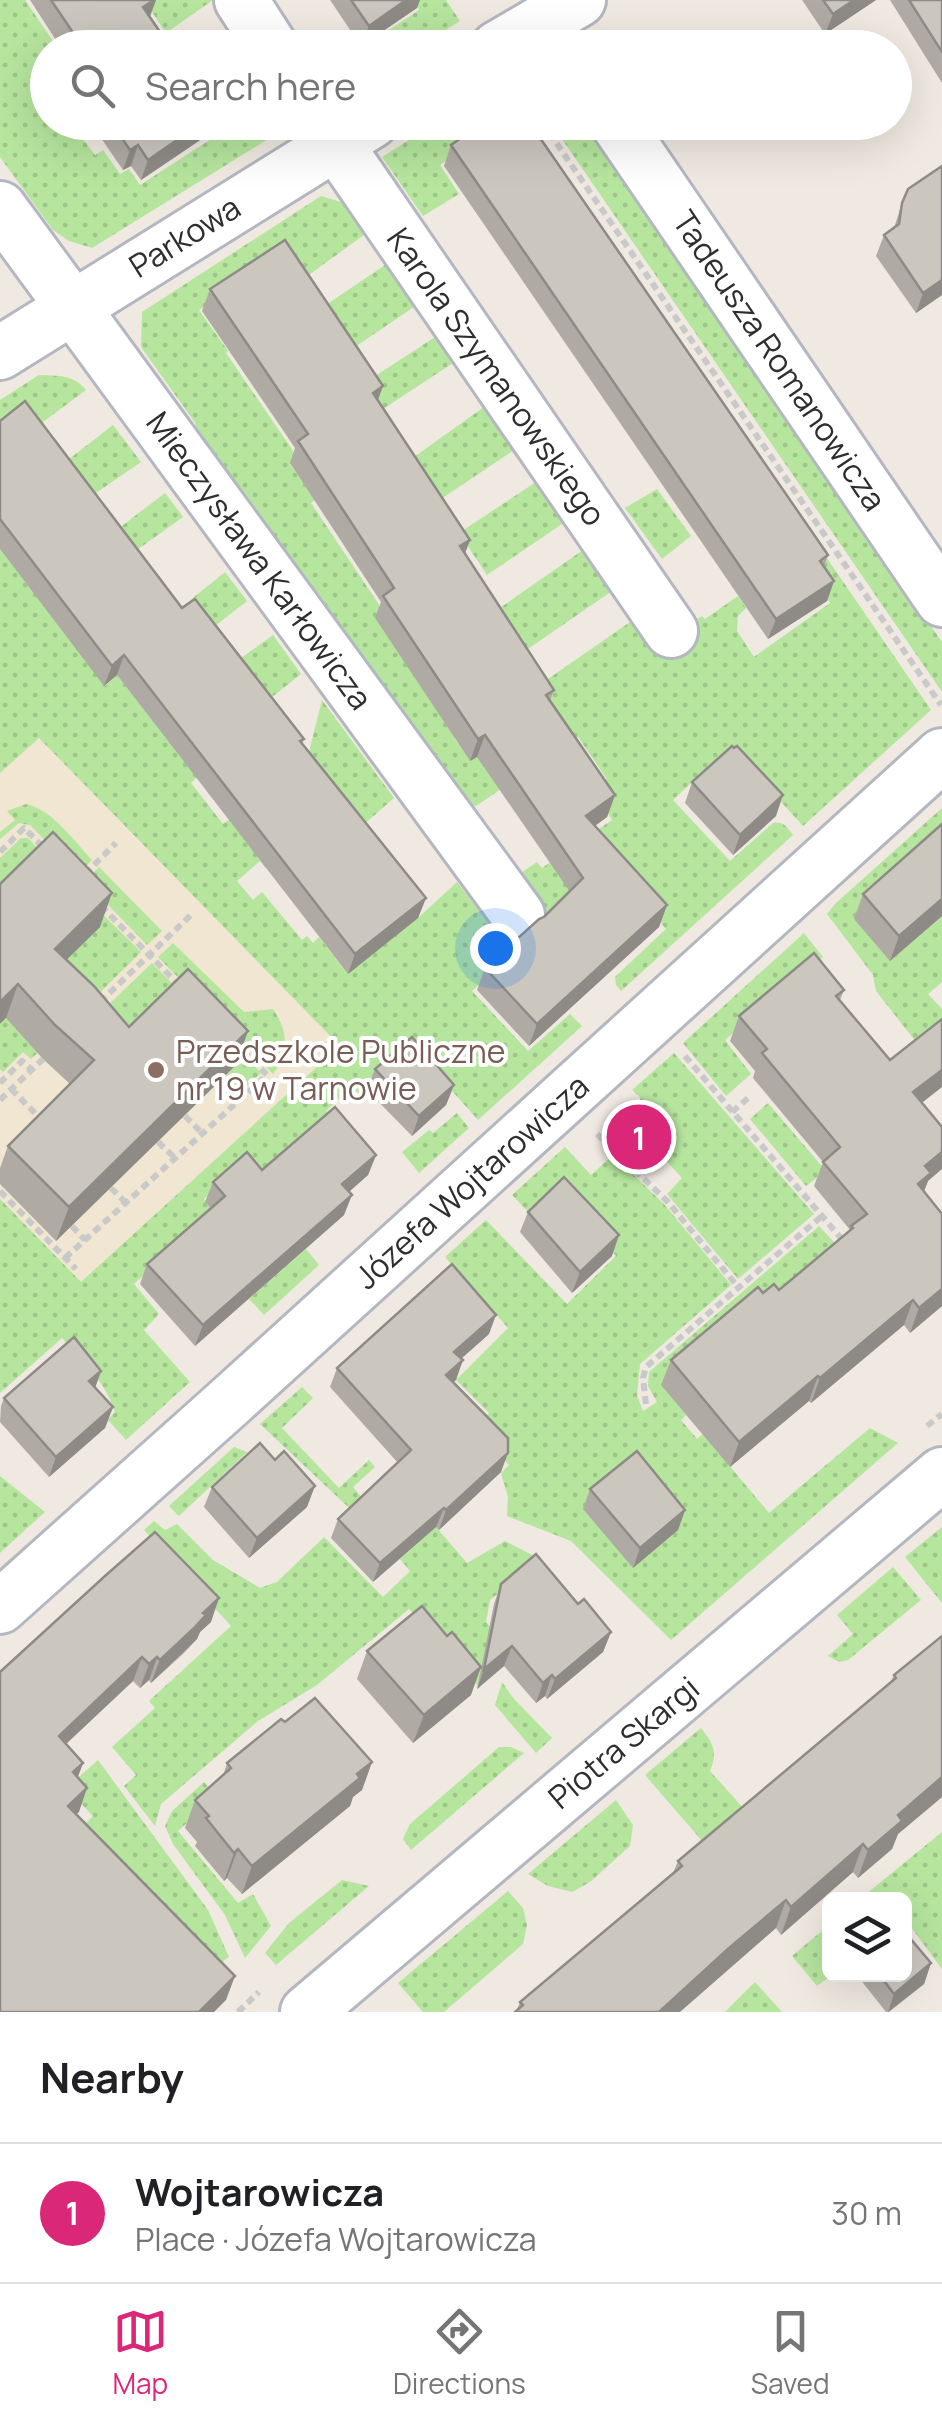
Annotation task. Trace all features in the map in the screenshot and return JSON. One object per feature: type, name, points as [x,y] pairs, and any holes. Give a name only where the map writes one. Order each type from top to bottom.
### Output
[{"type":"street","points":[[241,0],[260,30]]},
{"type":"street","points":[[530,30],[555,16]]},
{"type":"street","name":"Parkowa","points":[[0,353],[327,140]]},
{"type":"street","name":"Karola Szymanowskiego","points":[[349,140],[672,631]]},
{"type":"street","name":"Tadeusza Romanowicza","points":[[628,140],[942,600]]},
{"type":"street","name":"Mieczysława Karłowicza","points":[[0,208],[518,915]]},
{"type":"street","name":"Józefa Wojtarowicza","points":[[0,1607],[942,754]]},
{"type":"street","name":"Piotra Skargi","points":[[307,2012],[942,1474]]},
{"type":"path","points":[[554,140],[942,706]]},
{"type":"path","points":[[0,851],[24,828],[51,855]]},
{"type":"path","points":[[77,882],[116,843]]},
{"type":"path","points":[[89,894],[188,995]]},
{"type":"path","points":[[95,1007],[192,914]]},
{"type":"path","points":[[65,1258],[267,1075],[228,1035]]},
{"type":"path","points":[[674,1044],[848,1246]]},
{"type":"path","points":[[0,1100],[42,1059]]},
{"type":"path","points":[[0,1082],[22,1060],[32,1069]]},
{"type":"path","points":[[222,1079],[241,1098]]},
{"type":"path","points":[[11,1089],[49,1126]]},
{"type":"path","points":[[732,1112],[748,1098]]},
{"type":"path","points":[[185,1116],[202,1133]]},
{"type":"path","points":[[586,1124],[668,1202],[738,1287]]},
{"type":"path","points":[[158,1142],[175,1158]]},
{"type":"path","points":[[111,1188],[126,1203]]},
{"type":"path","points":[[0,1192],[76,1268]]},
{"type":"path","points":[[812,1203],[821,1196]]},
{"type":"path","points":[[646,1404],[646,1367],[822,1216]]},
{"type":"path","points":[[72,1226],[85,1240]]},
{"type":"shaded area","name":"Przedszkole Publiczne nr 19 w Tarnowie","points":[[39,738],[340,1046],[0,1356],[0,773]]},
{"type":"green space","points":[[0,0],[25,0],[45,30],[30,30],[30,140],[84,140],[95,155],[103,150],[120,174],[129,169],[140,185],[210,140],[267,140],[92,248],[69,241],[53,230],[0,157]]},
{"type":"green space","points":[[144,0],[213,0],[170,30],[164,30]]},
{"type":"green space","points":[[414,0],[446,0],[460,21],[445,30],[389,30],[419,10]]},
{"type":"green space","points":[[409,140],[476,140],[440,165],[459,194],[423,216],[382,157]]},
{"type":"green space","points":[[540,140],[931,710],[803,826],[730,746],[673,800],[730,861],[773,823],[787,827],[793,835],[621,991],[615,977],[666,929],[608,867],[472,991],[528,1051],[570,1014],[582,1026],[478,1120],[411,1045],[358,1093],[352,1087],[326,1111],[350,1139],[256,1183],[242,1167],[204,1199],[213,1211],[134,1284],[159,1314],[144,1330],[190,1382],[126,1440],[108,1420],[115,1412],[106,1391],[62,1338],[0,1393],[0,1199],[81,1282],[340,1046],[39,738],[0,773],[0,549],[105,686],[117,675],[189,768],[205,770],[191,783],[223,824],[307,760],[322,700],[394,798],[353,834],[335,814],[266,868],[260,861],[237,881],[253,900],[262,892],[302,940],[307,936],[313,943],[319,937],[347,973],[457,882],[499,936],[527,912],[515,894],[526,880],[521,873],[537,862],[542,868],[612,820],[593,788],[607,779],[578,737],[476,806],[465,805],[464,797],[427,746],[421,747],[266,533],[269,527],[245,493],[236,492],[192,431],[196,424],[141,347],[142,312],[321,196],[341,202],[364,235],[299,282],[281,258],[199,310],[298,458],[290,464],[315,500],[311,503],[384,612],[470,761],[546,712],[532,690],[633,620],[652,648],[738,596],[746,608],[738,616],[737,631],[754,657],[830,603]]},
{"type":"green space","points":[[563,140],[597,140],[942,642],[942,692]]},
{"type":"green space","points":[[385,265],[414,307],[346,353],[317,311]]},
{"type":"green space","points":[[435,337],[453,363],[377,413],[360,386]]},
{"type":"green space","points":[[39,375],[70,378],[86,390],[27,434],[0,435],[0,400]]},
{"type":"green space","points":[[484,407],[514,450],[441,499],[414,457]]},
{"type":"green space","points":[[113,425],[141,462],[80,504],[55,470]]},
{"type":"green space","points":[[536,482],[565,522],[487,575],[459,533]]},
{"type":"green space","points":[[657,489],[691,536],[662,559],[625,508]]},
{"type":"green space","points":[[165,493],[183,517],[123,560],[106,538]]},
{"type":"green space","points":[[583,550],[612,591],[525,651],[497,610]]},
{"type":"green space","points":[[225,572],[247,601],[201,637],[167,619]]},
{"type":"green space","points":[[273,635],[301,674],[257,709],[226,669]]},
{"type":"green space","points":[[26,804],[54,819],[92,860],[78,874],[30,825],[19,823],[0,839],[0,832],[15,820],[7,811]]},
{"type":"green space","points":[[942,808],[942,840],[890,961],[942,916],[942,982],[928,994],[942,1009],[942,1029],[920,1047],[876,991],[873,975],[827,914]]},
{"type":"green space","points":[[21,838],[28,838],[68,880],[0,895],[0,858]]},
{"type":"green space","points":[[99,867],[162,931],[147,945],[85,881]]},
{"type":"green space","points":[[78,890],[141,952],[67,1025],[34,992]]},
{"type":"green space","points":[[804,933],[823,957],[725,1040],[751,1074],[726,1096],[683,1043]]},
{"type":"green space","points":[[173,943],[244,1012],[273,1009],[285,1042],[273,1074],[158,957]]},
{"type":"green space","points":[[152,963],[261,1073],[241,1091],[226,1076],[236,1065],[176,1003],[110,1068],[77,1035]]},
{"type":"green space","points":[[15,1009],[48,1043],[31,1059],[23,1052],[3,1072],[0,1024]]},
{"type":"green space","points":[[674,1053],[814,1214],[738,1279],[667,1194],[682,1178],[658,1152],[671,1137],[636,1106],[642,1099],[632,1090]]},
{"type":"green space","points":[[768,1103],[826,1171],[806,1186],[750,1119]]},
{"type":"green space","points":[[457,1113],[469,1128],[419,1173],[402,1152]]},
{"type":"green space","points":[[565,1147],[591,1175],[613,1155],[664,1204],[731,1285],[640,1364],[637,1395],[643,1411],[657,1402],[648,1386],[649,1372],[819,1226],[849,1258],[662,1385],[686,1415],[681,1420],[697,1439],[703,1434],[769,1513],[870,1428],[898,1443],[671,1640],[571,1541],[507,1516],[508,1497],[501,1473],[509,1465],[473,1429],[489,1413],[456,1380],[508,1328],[445,1257],[486,1220],[567,1304],[616,1256],[557,1192],[532,1216],[512,1195]]},
{"type":"green space","points":[[306,1249],[319,1265],[264,1315],[249,1299]]},
{"type":"green space","points":[[302,1387],[313,1398],[282,1428],[339,1488],[369,1460],[375,1467],[353,1487],[367,1504],[364,1522],[260,1424]]},
{"type":"green space","points":[[234,1447],[247,1452],[179,1516],[169,1506]]},
{"type":"green space","points":[[0,1476],[45,1512],[0,1553]]},
{"type":"green space","points":[[154,1521],[165,1530],[177,1524],[213,1560],[260,1588],[277,1582],[324,1537],[383,1597],[410,1571],[400,1559],[436,1527],[467,1563],[505,1541],[540,1559],[490,1600],[486,1622],[508,1648],[485,1669],[480,1688],[409,1609],[317,1685],[258,1721],[161,1804],[155,1826],[124,1786],[136,1775],[112,1747],[155,1708],[149,1701],[231,1626],[144,1530]]},
{"type":"green space","points":[[942,1527],[942,1603],[905,1557]]},
{"type":"green space","points":[[893,1567],[921,1600],[848,1660],[839,1662],[828,1656],[853,1634],[837,1615]]},
{"type":"green space","points":[[502,1682],[552,1738],[536,1753],[495,1705]]},
{"type":"green space","points":[[701,1728],[713,1748],[710,1771],[745,1810],[703,1842],[645,1775]]},
{"type":"green space","points":[[499,1747],[524,1753],[411,1850],[403,1839],[410,1824]]},
{"type":"green space","points":[[98,1760],[208,1910],[229,1957],[222,1962],[86,1823],[93,1816],[69,1791],[72,1783]]},
{"type":"green space","points":[[204,1782],[217,1796],[178,1831],[238,1903],[253,1894],[271,1926],[245,1958],[225,1915],[173,1844],[165,1826],[172,1811]]},
{"type":"green space","points":[[616,1800],[633,1825],[630,1846],[590,1882],[572,1892],[548,1886],[528,1874]]},
{"type":"green space","points":[[942,1832],[942,1969],[912,1928],[912,1892],[869,1892]]},
{"type":"green space","points":[[342,1880],[369,1886],[276,1965],[265,1953],[289,1923]]},
{"type":"green space","points":[[508,1891],[523,1908],[527,1925],[523,1944],[444,2012],[423,2012],[398,1983]]},
{"type":"green space","points":[[822,1931],[822,1982],[817,1986],[792,1956]]},
{"type":"green space","points":[[755,1982],[782,2012],[725,2012]]},
{"type":"building","points":[[51,0],[154,0],[143,7],[159,30],[71,30]]},
{"type":"building","points":[[351,0],[406,0],[369,26]]},
{"type":"building","points":[[823,0],[854,0],[833,14]]},
{"type":"building","points":[[909,0],[942,0],[942,52]]},
{"type":"building","points":[[123,140],[177,140],[148,160],[138,145],[130,150]]},
{"type":"building","points":[[458,140],[541,140],[828,555],[820,561],[834,581],[776,619],[451,145]]},
{"type":"building","points":[[942,166],[942,280],[923,293],[884,235],[899,224],[908,189]]},
{"type":"building","points":[[285,240],[383,386],[373,393],[470,540],[460,546],[554,690],[546,695],[615,795],[586,816],[667,905],[537,1024],[485,968],[583,878],[485,735],[478,739],[383,596],[394,588],[298,441],[308,434],[210,289]]},
{"type":"building","points":[[25,401],[182,608],[195,599],[304,739],[300,741],[426,898],[355,954],[124,655],[112,666],[0,519],[0,421]]},
{"type":"building","points":[[732,746],[737,746],[783,795],[740,835],[692,782]]},
{"type":"building","points":[[942,824],[942,899],[899,936],[863,894]]},
{"type":"building","name":"Przedszkole Publiczne nr 19 w Tarnowie","points":[[53,832],[112,893],[55,949],[129,1027],[188,969],[248,1031],[69,1207],[8,1146],[94,1060],[18,984],[0,1002],[0,884]]},
{"type":"building","points":[[814,953],[844,990],[836,996],[890,1060],[942,1019],[942,1070],[913,1092],[942,1127],[942,1152],[925,1166],[931,1173],[918,1184],[942,1214],[942,1289],[919,1308],[913,1300],[739,1442],[671,1360],[758,1287],[763,1293],[774,1284],[779,1290],[867,1214],[823,1162],[840,1147],[762,1053],[767,1049],[739,1016]]},
{"type":"building","points":[[412,1037],[454,1085],[419,1116],[375,1069]]},
{"type":"building","points":[[641,1100],[670,1126],[645,1153],[617,1127]]},
{"type":"building","points":[[335,1107],[376,1155],[342,1184],[352,1195],[203,1325],[147,1264],[225,1196],[213,1182],[247,1152],[262,1170]]},
{"type":"building","points":[[564,1177],[619,1235],[580,1272],[528,1212]]},
{"type":"building","points":[[452,1264],[496,1315],[454,1352],[463,1360],[446,1375],[508,1438],[508,1453],[380,1563],[338,1519],[411,1450],[337,1368]]},
{"type":"building","points":[[74,1337],[101,1371],[89,1381],[113,1407],[56,1457],[4,1398]]},
{"type":"building","points":[[260,1443],[275,1460],[284,1451],[315,1486],[257,1538],[212,1487]]},
{"type":"building","points":[[637,1451],[685,1510],[640,1548],[590,1489]]},
{"type":"building","points":[[155,1532],[219,1598],[160,1660],[157,1657],[149,1664],[142,1657],[59,1736],[83,1763],[73,1772],[87,1788],[68,1806],[235,1976],[199,2012],[0,2012],[0,1672]]},
{"type":"building","points":[[536,1554],[578,1604],[584,1599],[611,1632],[555,1679],[552,1675],[543,1683],[512,1646],[484,1669],[501,1584]]},
{"type":"building","points":[[422,1606],[447,1636],[452,1632],[481,1667],[424,1715],[367,1651]]},
{"type":"building","points":[[942,1636],[942,1777],[898,1815],[902,1821],[868,1850],[863,1844],[791,1907],[786,1900],[659,2012],[515,2012],[523,2005],[520,2002],[682,1866],[678,1861]]},
{"type":"building","points":[[315,1698],[372,1762],[357,1774],[360,1778],[252,1866],[238,1849],[234,1853],[195,1800],[231,1768],[227,1763],[281,1719],[285,1722]]},
{"type":"building","points":[[912,1940],[931,1963],[912,1979]]},
{"type":"building","points":[[885,1982],[908,1982],[894,1994]]},
{"type":"place","name":"Przedszkole Publiczne nr 19 w Tarnowie","points":[[156,1070]]},
{"type":"place","name":"Wojtarowicza","points":[[639,1137]]}]
